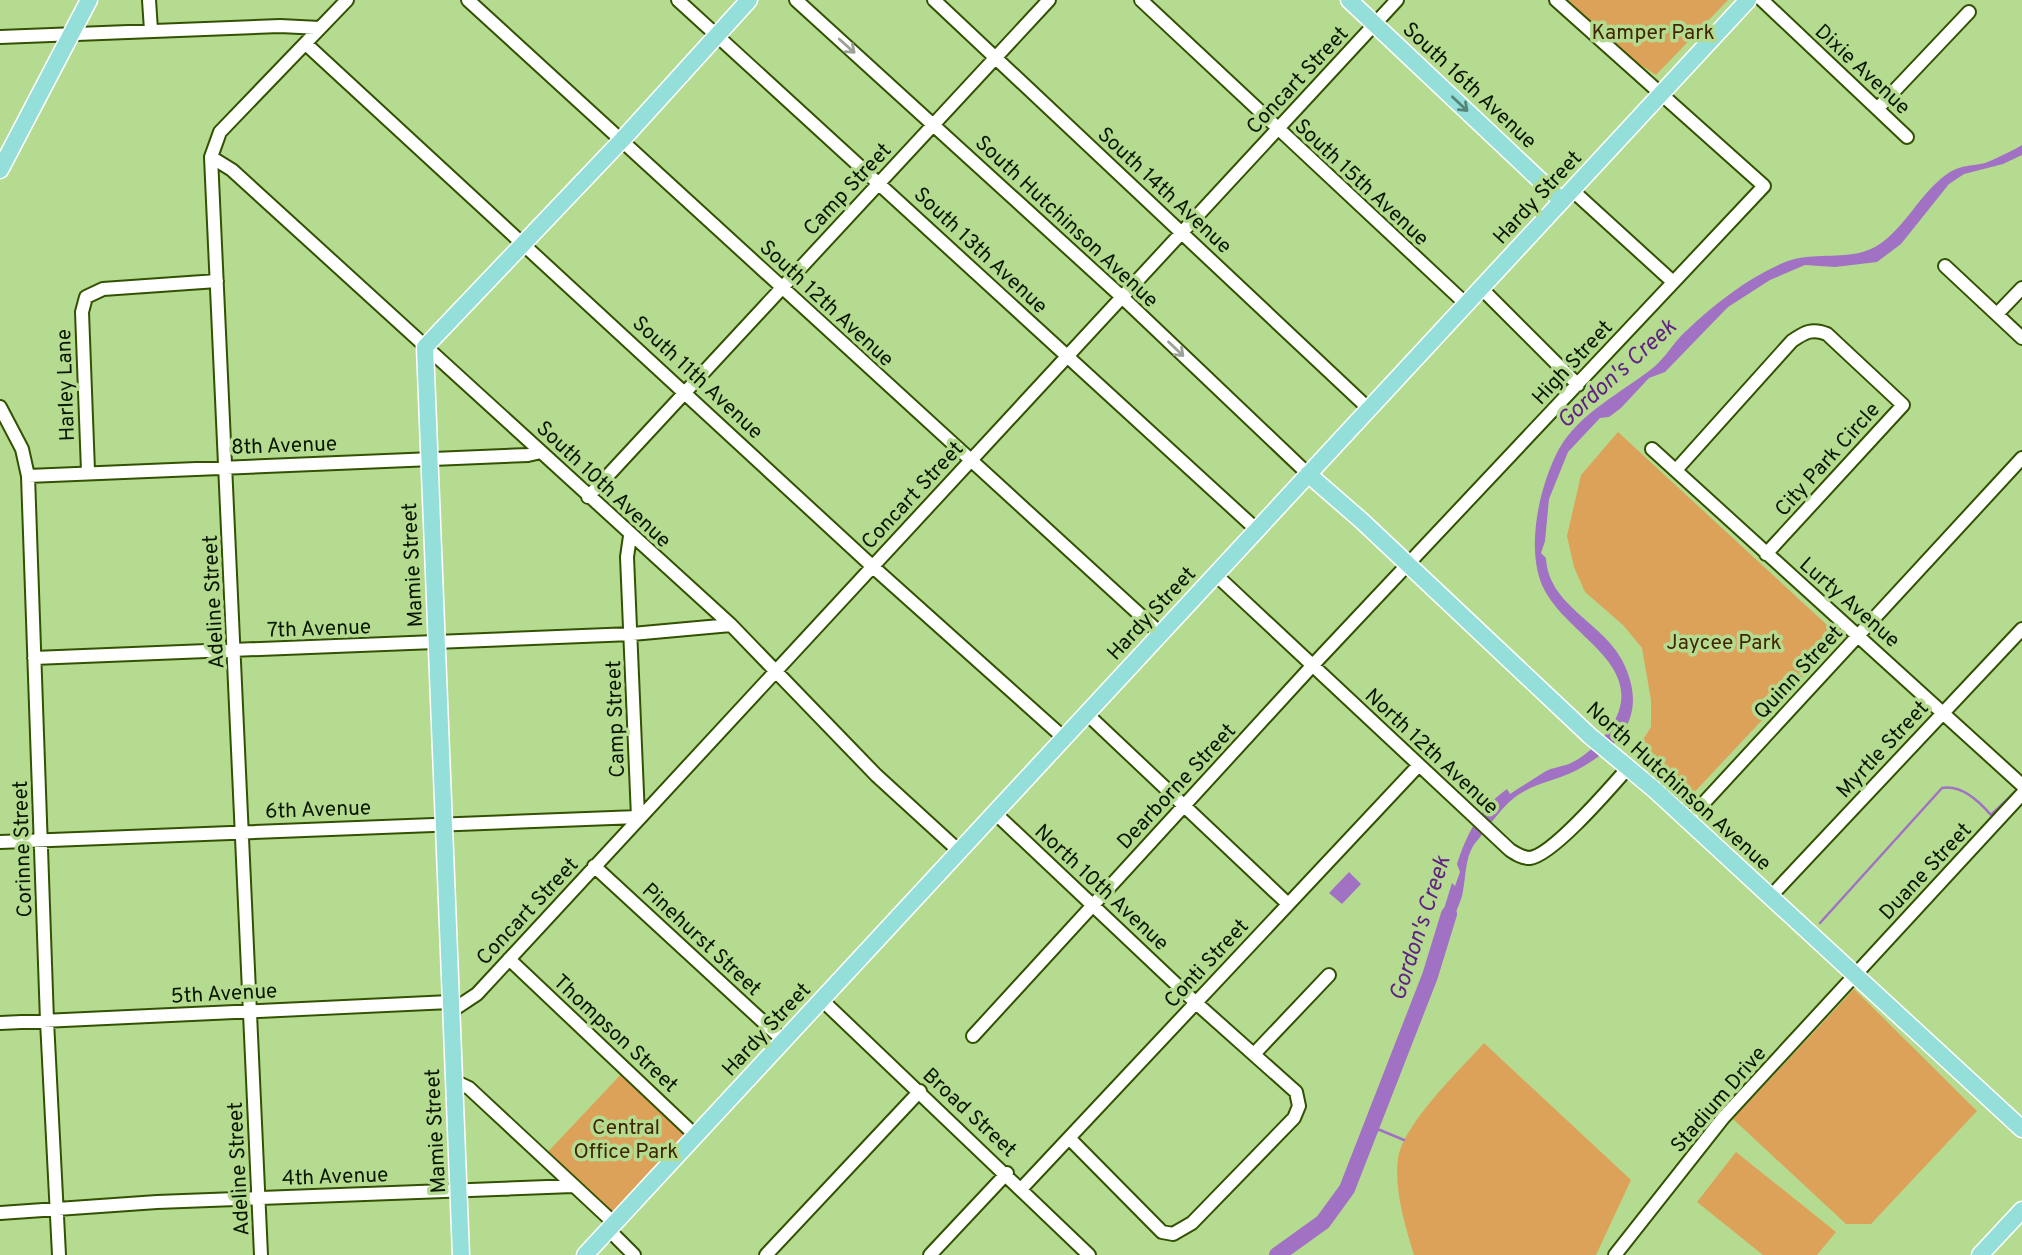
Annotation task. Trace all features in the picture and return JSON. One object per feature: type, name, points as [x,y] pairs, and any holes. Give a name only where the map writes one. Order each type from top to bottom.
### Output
[{"type":"main road","points":[[0,170],[89,0]]},
{"type":"main road","points":[[425,347],[622,140],[749,0]]},
{"type":"main road","name":"South 16th Avenue","points":[[1349,0],[1567,195]]},
{"type":"main road","name":"Hardy Street","points":[[585,1255],[1748,0]]},
{"type":"main road","name":"Mamie Street","points":[[425,347],[461,1255]]},
{"type":"main road","name":"North Hutchinson Avenue","points":[[1308,474],[1409,564],[1590,736],[1688,820],[2022,1129]]},
{"type":"main road","points":[[1980,1255],[2022,1210]]},
{"type":"street","points":[[149,0],[151,30]]},
{"type":"street","name":"Adeline Street","points":[[261,1255],[211,157],[220,132],[346,0]]},
{"type":"street","name":"South 12th Avenue","points":[[468,0],[1161,634]]},
{"type":"street","name":"South 13th Avenue","points":[[677,0],[880,182],[1257,530]]},
{"type":"street","name":"South Hutchinson Avenue","points":[[796,0],[1122,297],[1308,474]]},
{"type":"street","name":"South 14th Avenue","points":[[934,0],[1369,409]]},
{"type":"street","name":"Camp Street","points":[[588,497],[1049,0]]},
{"type":"street","name":"South 15th Avenue","points":[[1142,0],[1466,304]]},
{"type":"street","name":"Concart Street","points":[[450,1007],[477,994],[1397,0]]},
{"type":"street","points":[[1556,0],[1660,96]]},
{"type":"street","name":"Dixie Avenue","points":[[1762,0],[1879,107],[1907,137]]},
{"type":"street","points":[[1879,107],[1969,12]]},
{"type":"street","points":[[0,37],[151,30],[320,28]]},
{"type":"street","name":"South 11th Avenue","points":[[306,44],[524,242],[872,566],[1064,738]]},
{"type":"street","name":"High Street","points":[[1409,564],[1764,186],[1660,96]]},
{"type":"street","name":"South 10th Avenue","points":[[211,157],[232,170],[731,625],[876,775],[959,851]]},
{"type":"street","points":[[1567,195],[1673,282]]},
{"type":"street","points":[[1945,266],[2022,338]]},
{"type":"street","name":"Harley Lane","points":[[88,471],[82,312],[86,297],[103,289],[217,281]]},
{"type":"street","points":[[1481,288],[1578,385]]},
{"type":"street","points":[[1997,314],[2022,288]]},
{"type":"street","name":"City Park Circle","points":[[1676,470],[1793,341],[1806,331],[1817,330],[1827,334],[1903,405],[1766,554]]},
{"type":"street","name":"Corinne Street","points":[[0,407],[22,449],[28,476],[47,1021],[59,1255]]},
{"type":"street","name":"Lurty Avenue","points":[[1652,449],[2022,785]]},
{"type":"street","name":"8th Avenue","points":[[28,476],[88,471],[528,455],[541,452]]},
{"type":"street","name":"Quinn Street","points":[[1688,820],[2022,458]]},
{"type":"street","name":"Camp Street","points":[[631,536],[628,557],[638,817]]},
{"type":"street","name":"Dearborne Street","points":[[974,1036],[1312,666],[1409,564]]},
{"type":"street","name":"North 12th Avenue","points":[[1216,575],[1498,839],[1523,858],[1535,856],[1584,816],[1623,765]]},
{"type":"street","name":"7th Avenue","points":[[34,659],[632,635],[731,625]]},
{"type":"street","name":"Myrtle Street","points":[[1771,897],[2022,629]]},
{"type":"street","points":[[1087,714],[1288,904]]},
{"type":"street","name":"Conti Street","points":[[1022,1188],[1419,765]]},
{"type":"street","name":"Duane Street","points":[[1856,975],[2022,794]]},
{"type":"street","name":"North 10th Avenue","points":[[995,813],[1195,1002],[1296,1092],[1299,1106],[1294,1118],[1192,1223],[1173,1234],[1162,1232],[1069,1138]]},
{"type":"street","name":"6th Avenue","points":[[0,842],[638,817]]},
{"type":"street","name":"Pinehurst Street","points":[[594,866],[784,1041]]},
{"type":"street","name":"Thompson Street","points":[[509,959],[696,1136]]},
{"type":"street","points":[[1254,1055],[1329,975]]},
{"type":"street","name":"Stadium Drive","points":[[1615,1255],[1713,1130],[1856,975]]},
{"type":"street","name":"Broad Street","points":[[822,1000],[1022,1188],[1089,1255]]},
{"type":"street","name":"5th Avenue","points":[[0,1023],[249,1010],[450,1007]]},
{"type":"street","points":[[454,1081],[469,1088],[573,1186],[612,1226],[634,1255]]},
{"type":"street","points":[[765,1255],[920,1091]]},
{"type":"street","points":[[930,1255],[1006,1173]]},
{"type":"street","name":"4th Avenue","points":[[0,1213],[259,1198],[573,1186]]},
{"type":"green space","name":"Kamper Park","points":[[1568,0],[1728,0],[1656,75],[1627,56]]},
{"type":"green space","name":"Jaycee Park","points":[[1618,432],[1840,637],[1688,799],[1633,755],[1651,727],[1651,700],[1642,648],[1623,625],[1585,592],[1574,567],[1567,536],[1581,475]]},
{"type":"green space","points":[[1854,989],[1977,1111],[1871,1224],[1846,1224],[1733,1119]]},
{"type":"green space","points":[[1484,1043],[1631,1180],[1596,1255],[1414,1255],[1399,1195],[1397,1171],[1402,1145],[1421,1114]]},
{"type":"green space","name":"Central Office Park","points":[[626,1069],[696,1136],[614,1223],[543,1157]]},
{"type":"green space","points":[[1736,1152],[1836,1232],[1817,1255],[1763,1255],[1697,1202]]},
{"type":"shaded area","points":[[2022,145],[2022,155],[2003,164],[1964,174],[1949,184],[1901,244],[1877,262],[1835,267],[1805,265],[1770,280],[1728,307],[1665,372],[1649,378],[1609,417],[1600,418],[1568,452],[1549,499],[1545,541],[1541,553],[1546,558],[1549,574],[1556,588],[1613,647],[1622,660],[1630,679],[1632,712],[1627,726],[1607,750],[1577,770],[1516,796],[1498,815],[1472,847],[1460,901],[1443,933],[1438,928],[1452,883],[1455,886],[1460,872],[1457,864],[1470,832],[1489,804],[1507,789],[1510,794],[1546,771],[1571,763],[1584,755],[1600,741],[1617,717],[1622,695],[1617,676],[1606,659],[1558,609],[1545,591],[1539,576],[1535,539],[1540,500],[1552,464],[1568,436],[1602,404],[1654,367],[1685,332],[1744,284],[1769,269],[1794,259],[1853,254],[1875,247],[1896,230],[1930,189],[1950,172],[1988,162]]},
{"type":"shaded area","points":[[1349,872],[1361,884],[1342,904],[1329,893]]},
{"type":"waterway","points":[[1820,923],[1942,788],[1963,791],[1991,815],[2014,793]]},
{"type":"waterway","name":"Gordon's Creek","points":[[1277,1255],[1323,1222],[1347,1189],[1430,976],[1449,914]]},
{"type":"waterway","points":[[1371,1130],[1380,1130],[1404,1140]]}]
